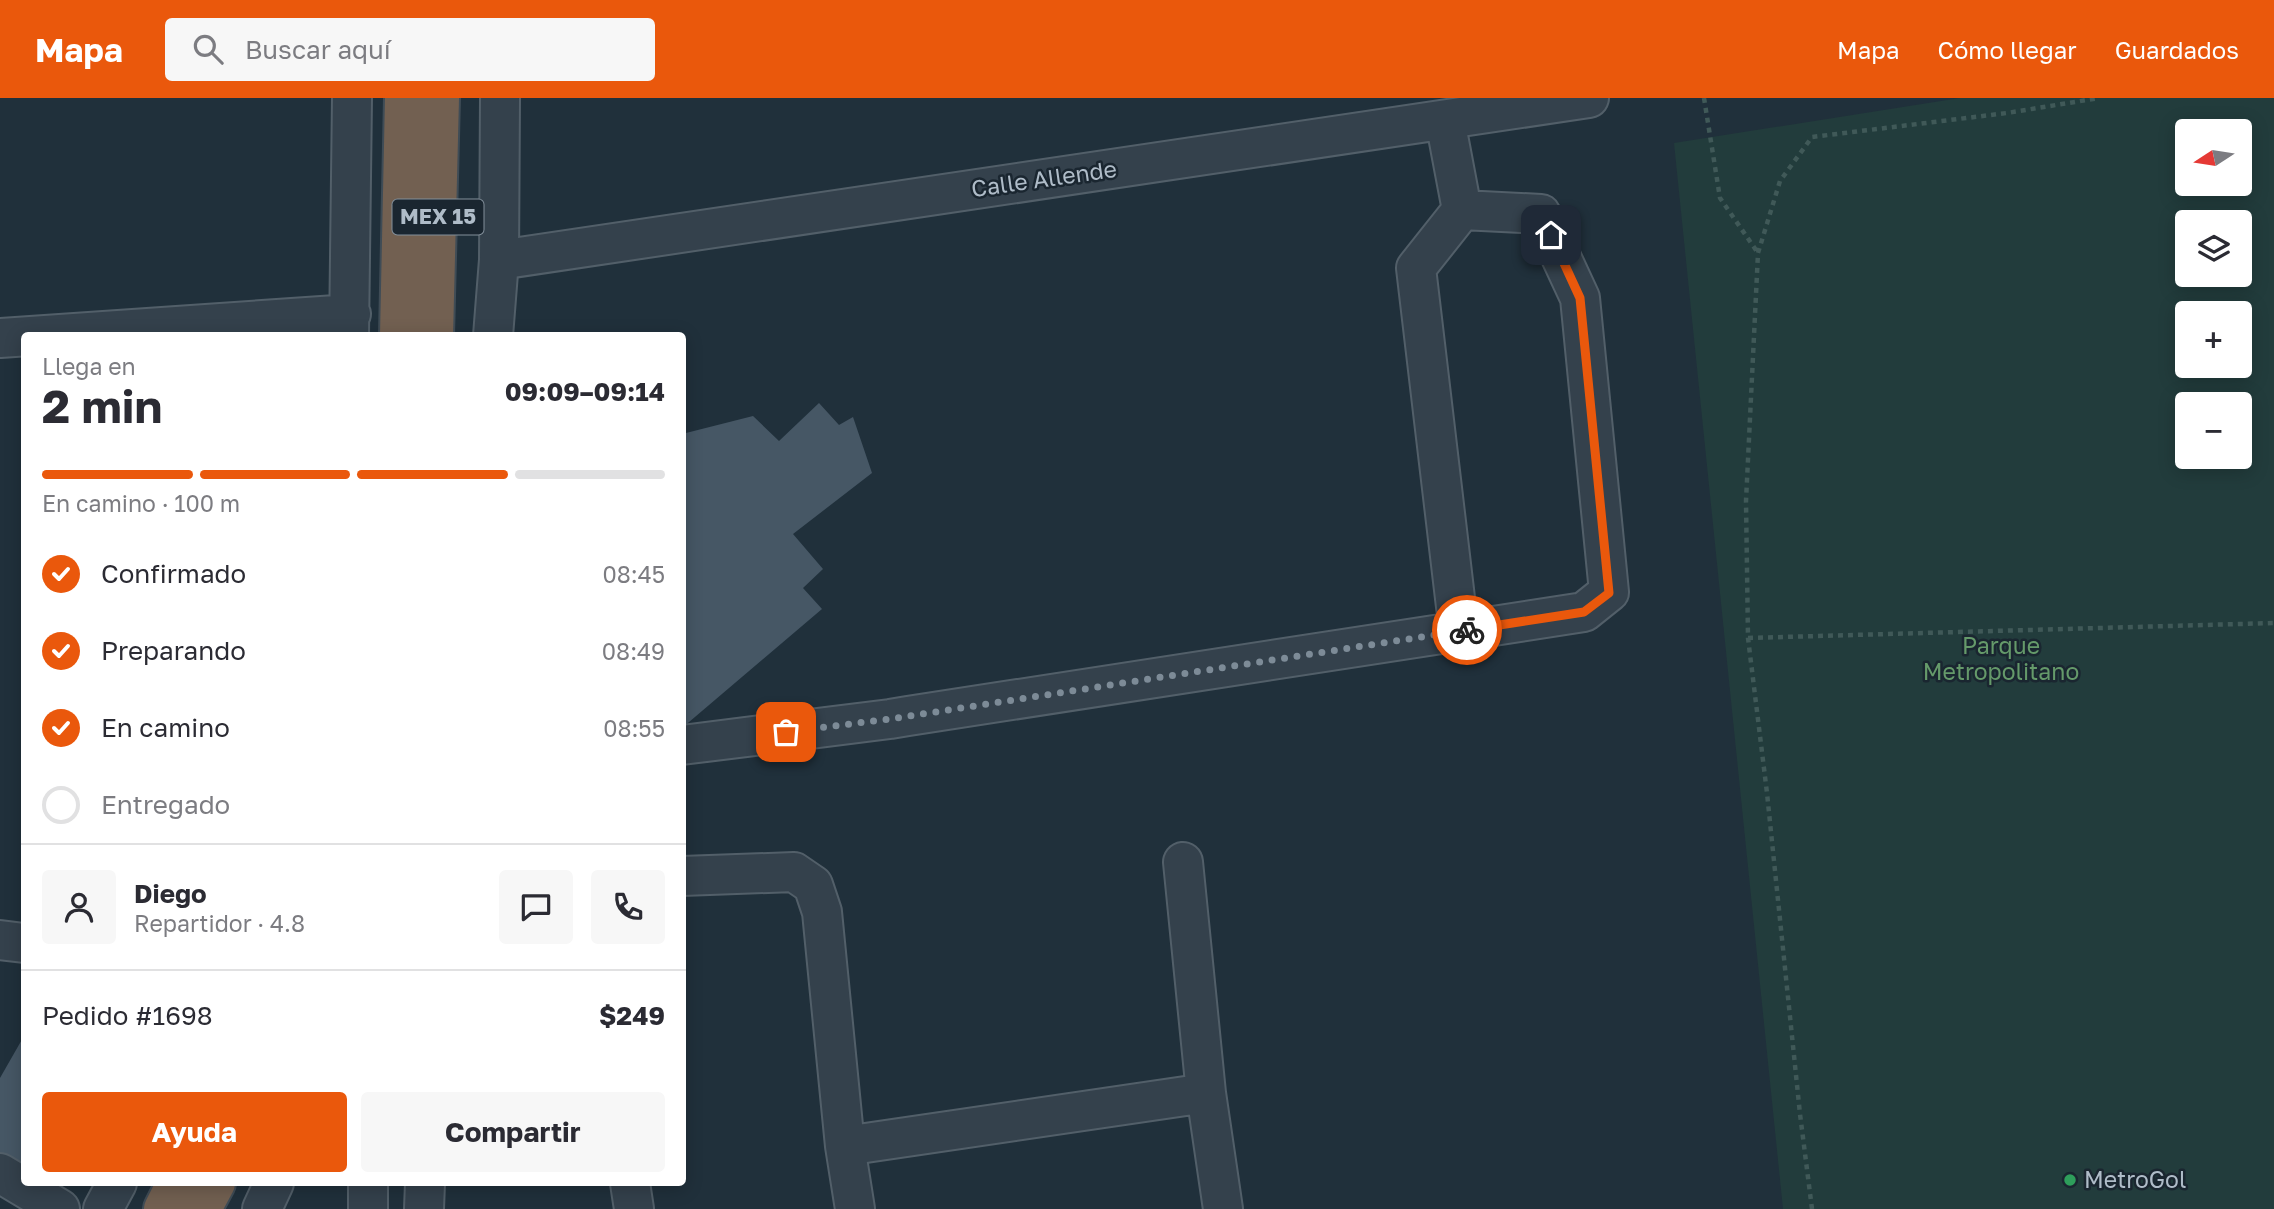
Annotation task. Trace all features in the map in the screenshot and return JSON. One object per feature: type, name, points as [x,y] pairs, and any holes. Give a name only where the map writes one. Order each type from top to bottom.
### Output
[{"type":"highway","name":"MEX 15","points":[[399,332],[404,98]]},
{"type":"highway","name":"MEX 15","points":[[434,332],[439,98]]},
{"type":"highway","points":[[438,242],[466,98]]},
{"type":"highway","points":[[163,1209],[174,1186]]},
{"type":"highway","points":[[202,1209],[214,1186]]},
{"type":"street","points":[[162,332],[350,325],[352,98]]},
{"type":"street","points":[[493,332],[499,260],[500,98]]},
{"type":"street","name":"Calle Allende","points":[[499,260],[1589,98]]},
{"type":"street","points":[[1445,120],[1462,210],[1416,268],[1459,632]]},
{"type":"street","points":[[686,744],[890,719],[1584,612],[1609,593],[1580,298],[1541,214],[1462,210]]},
{"type":"street","points":[[0,338],[21,337]]},
{"type":"street","points":[[1183,862],[1206,1093],[1223,1209]]},
{"type":"street","points":[[686,876],[793,872],[813,885],[822,912],[845,1146],[855,1209]]},
{"type":"street","points":[[0,940],[21,943]]},
{"type":"street","points":[[845,1146],[1206,1093]]},
{"type":"street","points":[[0,1173],[21,1186]]},
{"type":"street","points":[[22,1186],[60,1209]]},
{"type":"street","points":[[103,1209],[115,1186]]},
{"type":"street","points":[[262,1209],[273,1186]]},
{"type":"street","points":[[368,1209],[369,1186]]},
{"type":"street","points":[[424,1209],[425,1186]]},
{"type":"street","points":[[630,1186],[634,1209]]},
{"type":"path","points":[[1704,98],[1720,198],[1758,253]]},
{"type":"path","points":[[1812,1209],[1748,638],[1746,501],[1758,253],[1780,181],[1812,137],[2007,113],[2099,98]]},
{"type":"path","points":[[1748,638],[2274,623]]},
{"type":"green space","name":"Parque Metropolitano","points":[[1960,98],[2274,98],[2274,1209],[1783,1209],[1674,143]]},
{"type":"building","points":[[819,403],[839,425],[853,417],[872,473],[793,534],[823,569],[803,588],[822,609],[686,725],[686,433],[753,416],[779,441]]},
{"type":"building","points":[[21,1041],[21,1166],[0,1156],[0,1078]]},
{"type":"way so far","points":[[786,732],[890,719],[1467,630]]},
{"type":"place","name":"MetroGol","points":[[2070,1180]]},
{"type":"route","points":[[1467,630],[1584,612],[1609,593],[1580,298],[1551,235]]}]
